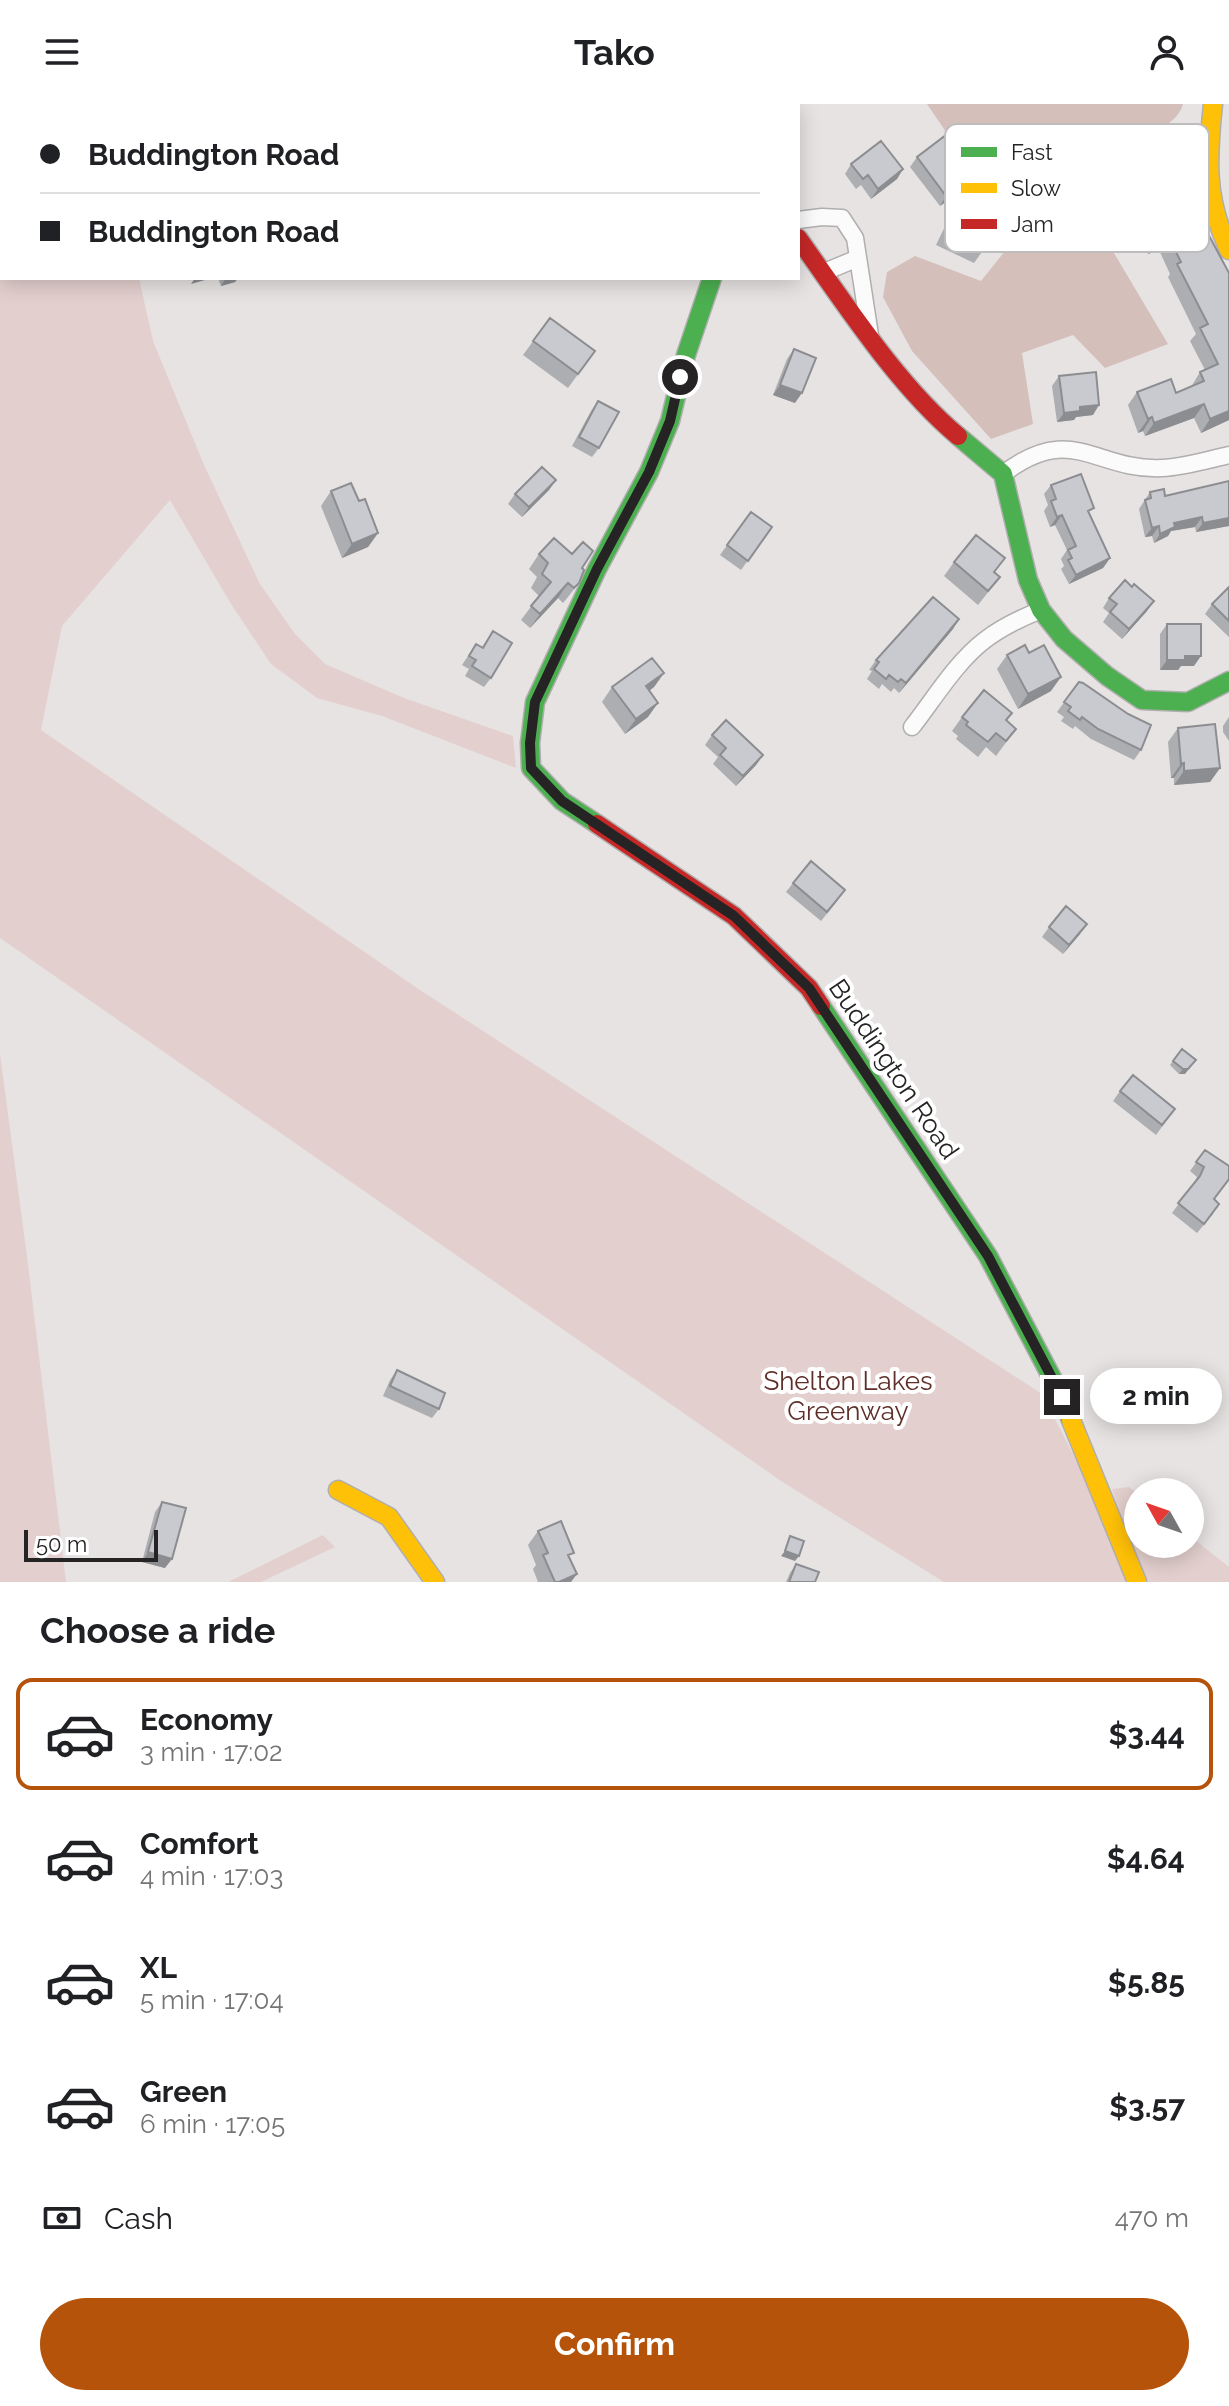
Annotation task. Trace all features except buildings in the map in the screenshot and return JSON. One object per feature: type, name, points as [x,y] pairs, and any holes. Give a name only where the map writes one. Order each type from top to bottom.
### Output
[{"type":"street","points":[[1209,174],[1213,104]]},
{"type":"street","points":[[1209,195],[1215,221],[1229,250]]},
{"type":"street","points":[[800,220],[842,218],[855,238],[870,338]]},
{"type":"street","points":[[800,240],[870,338],[940,421],[1003,474],[1028,580],[1041,610],[1064,639],[1107,676],[1142,700],[1188,702],[1229,681]]},
{"type":"street","points":[[822,273],[858,258]]},
{"type":"street","name":"Buddington Road","points":[[711,280],[686,355],[670,421],[535,702],[530,743],[531,768],[562,801],[734,916],[809,988],[988,1256],[1062,1397],[1137,1582]]},
{"type":"street","points":[[1003,474],[1021,460],[1051,449],[1087,451],[1127,464],[1161,468],[1229,455]]},
{"type":"street","points":[[912,727],[983,641],[1015,621],[1041,610]]},
{"type":"street","points":[[338,1490],[389,1517],[435,1582]]},
{"type":"green space","name":"Shelton Lakes Greenway","points":[[0,280],[139,280],[153,341],[204,465],[260,584],[295,634],[325,664],[404,698],[513,736],[516,768],[382,716],[317,698],[271,664],[231,604],[170,500],[62,626],[41,730],[420,990],[1042,1394],[1098,1502],[1127,1582],[944,1582],[784,1483],[0,938]]},
{"type":"green space","points":[[0,1054],[28,1264],[66,1582],[0,1582]]},
{"type":"green space","points":[[1124,1488],[1124,1531],[1112,1489]]},
{"type":"green space","points":[[323,1535],[335,1547],[261,1582],[228,1582]]},
{"type":"green space","points":[[1204,1547],[1229,1567],[1229,1582],[1146,1582],[1135,1558],[1204,1558]]},
{"type":"shaded area","points":[[927,104],[1183,104],[1179,113],[1167,124],[945,124],[945,130]]},
{"type":"shaded area","points":[[1004,252],[1113,252],[1168,344],[1105,368],[1073,335],[1022,353],[1033,424],[991,439],[912,351],[883,297],[887,272],[915,256],[981,281]]},
{"type":"traffic: fast","points":[[597,824],[562,801],[531,768],[530,743],[535,702],[597,569],[649,472],[670,421],[686,355],[711,280]]},
{"type":"traffic: fast","points":[[958,436],[1003,474],[1028,580],[1041,610],[1064,639],[1107,676],[1142,700],[1188,702],[1229,681]]},
{"type":"traffic: fast","points":[[821,1006],[988,1256],[1071,1420]]},
{"type":"traffic: slow","points":[[1213,104],[1210,178],[1216,213],[1229,250]]},
{"type":"traffic: slow","points":[[1071,1420],[1137,1582]]},
{"type":"traffic: slow","points":[[338,1490],[389,1517],[435,1582]]},
{"type":"traffic: jam","points":[[800,241],[893,368],[958,436]]},
{"type":"traffic: jam","points":[[597,824],[734,916],[809,988],[821,1006]]},
{"type":"route","points":[[680,377],[670,421],[649,472],[597,569],[535,702],[530,743],[531,768],[562,801],[734,916],[809,988],[988,1256],[1062,1397]]}]
